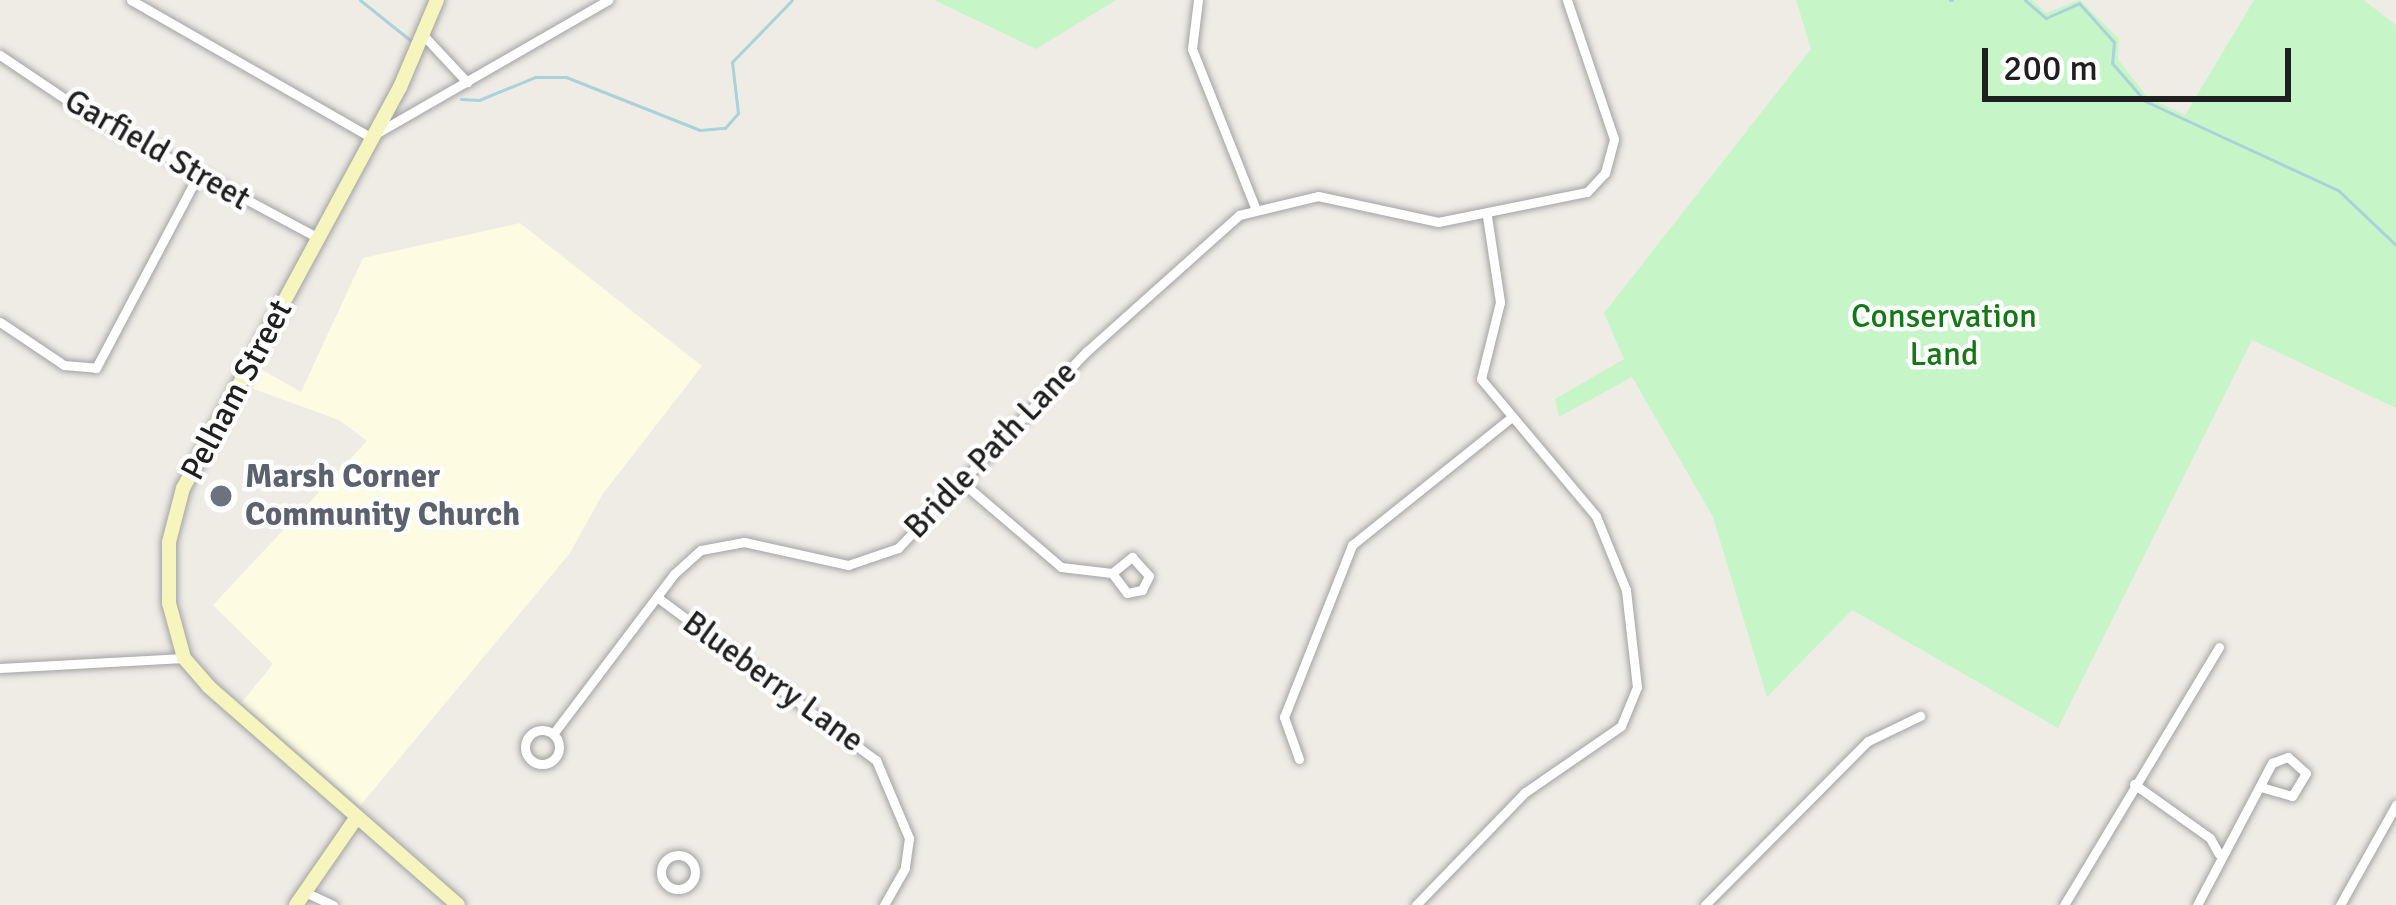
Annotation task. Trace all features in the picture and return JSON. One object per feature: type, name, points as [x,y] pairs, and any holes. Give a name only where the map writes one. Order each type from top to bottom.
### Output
[{"type":"street","points":[[131,0],[370,137],[608,0]]},
{"type":"street","name":"Pelham Street","points":[[184,658],[169,603],[178,502],[425,37],[437,0]]},
{"type":"street","points":[[1198,0],[1192,49],[1255,207]]},
{"type":"street","name":"Bridle Path Lane","points":[[553,734],[657,597],[696,554],[729,542],[838,564],[870,562],[914,535],[1165,277],[1255,207],[1318,196],[1426,222],[1487,216],[1579,196],[1610,165],[1611,122],[1567,0]]},
{"type":"street","points":[[425,37],[467,82]]},
{"type":"street","name":"Garfield Street","points":[[0,55],[197,177],[318,238]]},
{"type":"street","points":[[0,322],[64,365],[97,368],[197,177]]},
{"type":"street","points":[[1416,905],[1524,793],[1621,726],[1636,696],[1630,609],[1604,534],[1560,466],[1509,418],[1479,370],[1500,302],[1487,216]]},
{"type":"street","points":[[1299,759],[1283,717],[1352,544],[1509,418]]},
{"type":"street","points":[[963,483],[1054,562],[1112,573],[1132,557],[1149,576],[1131,594],[1117,588],[1112,573]]},
{"type":"street","name":"Blueberry Lane","points":[[657,597],[876,760],[910,838],[905,868],[884,905]]},
{"type":"street","points":[[2065,905],[2219,647]]},
{"type":"street","points":[[0,668],[184,658],[458,905]]},
{"type":"street","points":[[1705,905],[1868,741],[1920,716]]},
{"type":"street","points":[[2197,905],[2219,854],[2279,758],[2297,760],[2306,773],[2292,796],[2261,787]]},
{"type":"street","points":[[2134,784],[2210,838],[2219,854]]},
{"type":"street","points":[[2340,905],[2396,806]]},
{"type":"street","points":[[333,905],[300,898],[357,817]]},
{"type":"street","points":[[678,889],[678,905]]},
{"type":"shaded area","points":[[520,223],[702,366],[602,495],[570,553],[360,806],[241,703],[273,664],[213,605],[367,441],[339,420],[251,388],[261,369],[301,392],[363,258]]},
{"type":"green space","points":[[934,0],[1116,0],[1036,49]]},
{"type":"green space","name":"Conservation Land","points":[[1796,0],[2032,0],[2046,13],[2080,0],[2119,39],[2118,59],[2147,97],[2185,115],[2254,0],[2364,0],[2396,25],[2396,408],[2252,340],[2058,728],[1852,610],[1767,697],[1713,517],[1632,377],[1559,417],[1555,399],[1624,359],[1604,313],[1811,49]]},
{"type":"waterway","points":[[360,0],[410,40]]},
{"type":"waterway","points":[[461,99],[479,100],[535,77],[566,77],[700,130],[725,128],[738,113],[732,62],[792,0]]},
{"type":"waterway","points":[[2025,0],[2046,18],[2079,3],[2114,42],[2112,63],[2145,101],[2338,190],[2396,245]]},
{"type":"place","name":"Marsh Corner Community Church","points":[[221,496]]}]
